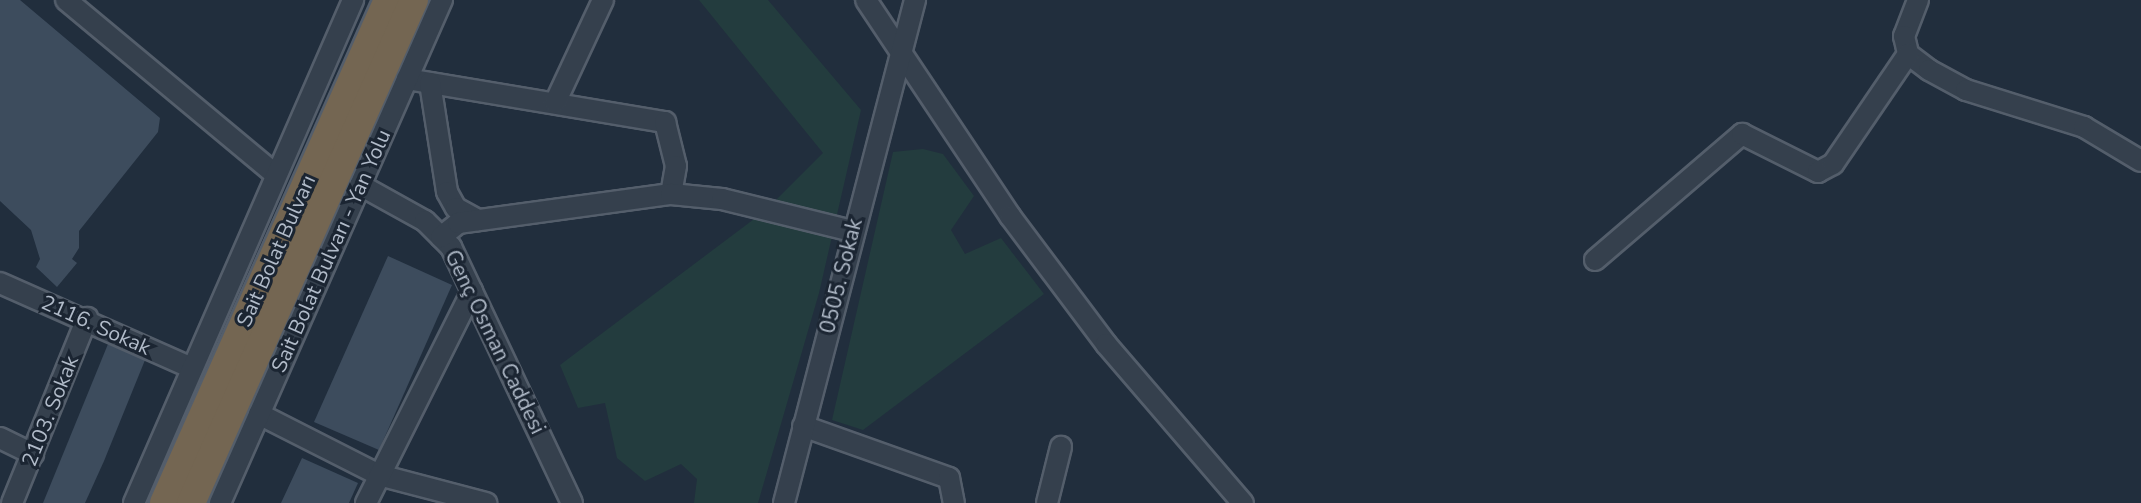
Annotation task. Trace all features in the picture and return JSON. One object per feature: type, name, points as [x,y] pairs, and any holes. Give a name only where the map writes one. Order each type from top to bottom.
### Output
[{"type":"highway","name":"Sait Bolat Bulvarı","points":[[164,503],[388,0]]},
{"type":"highway","points":[[191,503],[414,0]]},
{"type":"street","points":[[66,0],[276,175]]},
{"type":"street","name":"Sait Bolat Bulvarı - Yan Yolu","points":[[220,503],[442,0]]},
{"type":"street","points":[[555,103],[603,0]]},
{"type":"street","points":[[866,0],[1010,216],[1106,344],[1243,503]]},
{"type":"street","name":"0505. Sokak","points":[[784,503],[899,50],[915,0]]},
{"type":"street","points":[[1918,0],[1904,36],[1908,54],[1966,90],[2084,127],[2141,161]]},
{"type":"street","points":[[134,503],[276,175],[347,3]]},
{"type":"street","points":[[1594,260],[1743,134],[1818,172],[1833,164],[1908,54]]},
{"type":"street","points":[[407,79],[665,122],[676,166],[671,194]]},
{"type":"street","points":[[430,83],[447,192],[456,208],[478,220]]},
{"type":"street","name":"Genç Osman Caddesi","points":[[360,185],[425,220],[441,237],[472,291],[572,503]]},
{"type":"street","points":[[441,237],[458,223],[671,194],[722,199],[852,231]]},
{"type":"street","name":"2116. Sokak","points":[[0,283],[87,318],[192,368]]},
{"type":"street","points":[[366,503],[472,291]]},
{"type":"street","name":"2103. Sokak","points":[[12,503],[87,318]]},
{"type":"street","points":[[259,414],[379,475],[486,503]]},
{"type":"street","points":[[803,426],[949,478],[954,503]]},
{"type":"street","points":[[0,438],[33,453]]},
{"type":"street","points":[[1047,503],[1061,447]]},
{"type":"street","points":[[1220,503],[1226,484]]},
{"type":"green space","points":[[699,0],[768,0],[861,110],[819,293],[758,503],[694,503],[697,479],[681,464],[645,481],[617,458],[605,403],[578,408],[560,365],[766,210],[823,153]]},
{"type":"green space","points":[[923,149],[943,154],[974,196],[951,230],[965,254],[1001,238],[1044,294],[863,430],[832,420],[893,152]]},
{"type":"building","points":[[0,0],[20,0],[160,118],[158,132],[79,231],[79,248],[72,259],[77,263],[57,287],[36,267],[40,259],[31,230],[0,201]]},
{"type":"building","points":[[388,256],[452,285],[379,450],[314,422]]},
{"type":"building","points":[[108,344],[145,360],[104,461],[85,503],[43,503]]},
{"type":"building","points":[[302,458],[358,483],[349,503],[281,503]]}]
